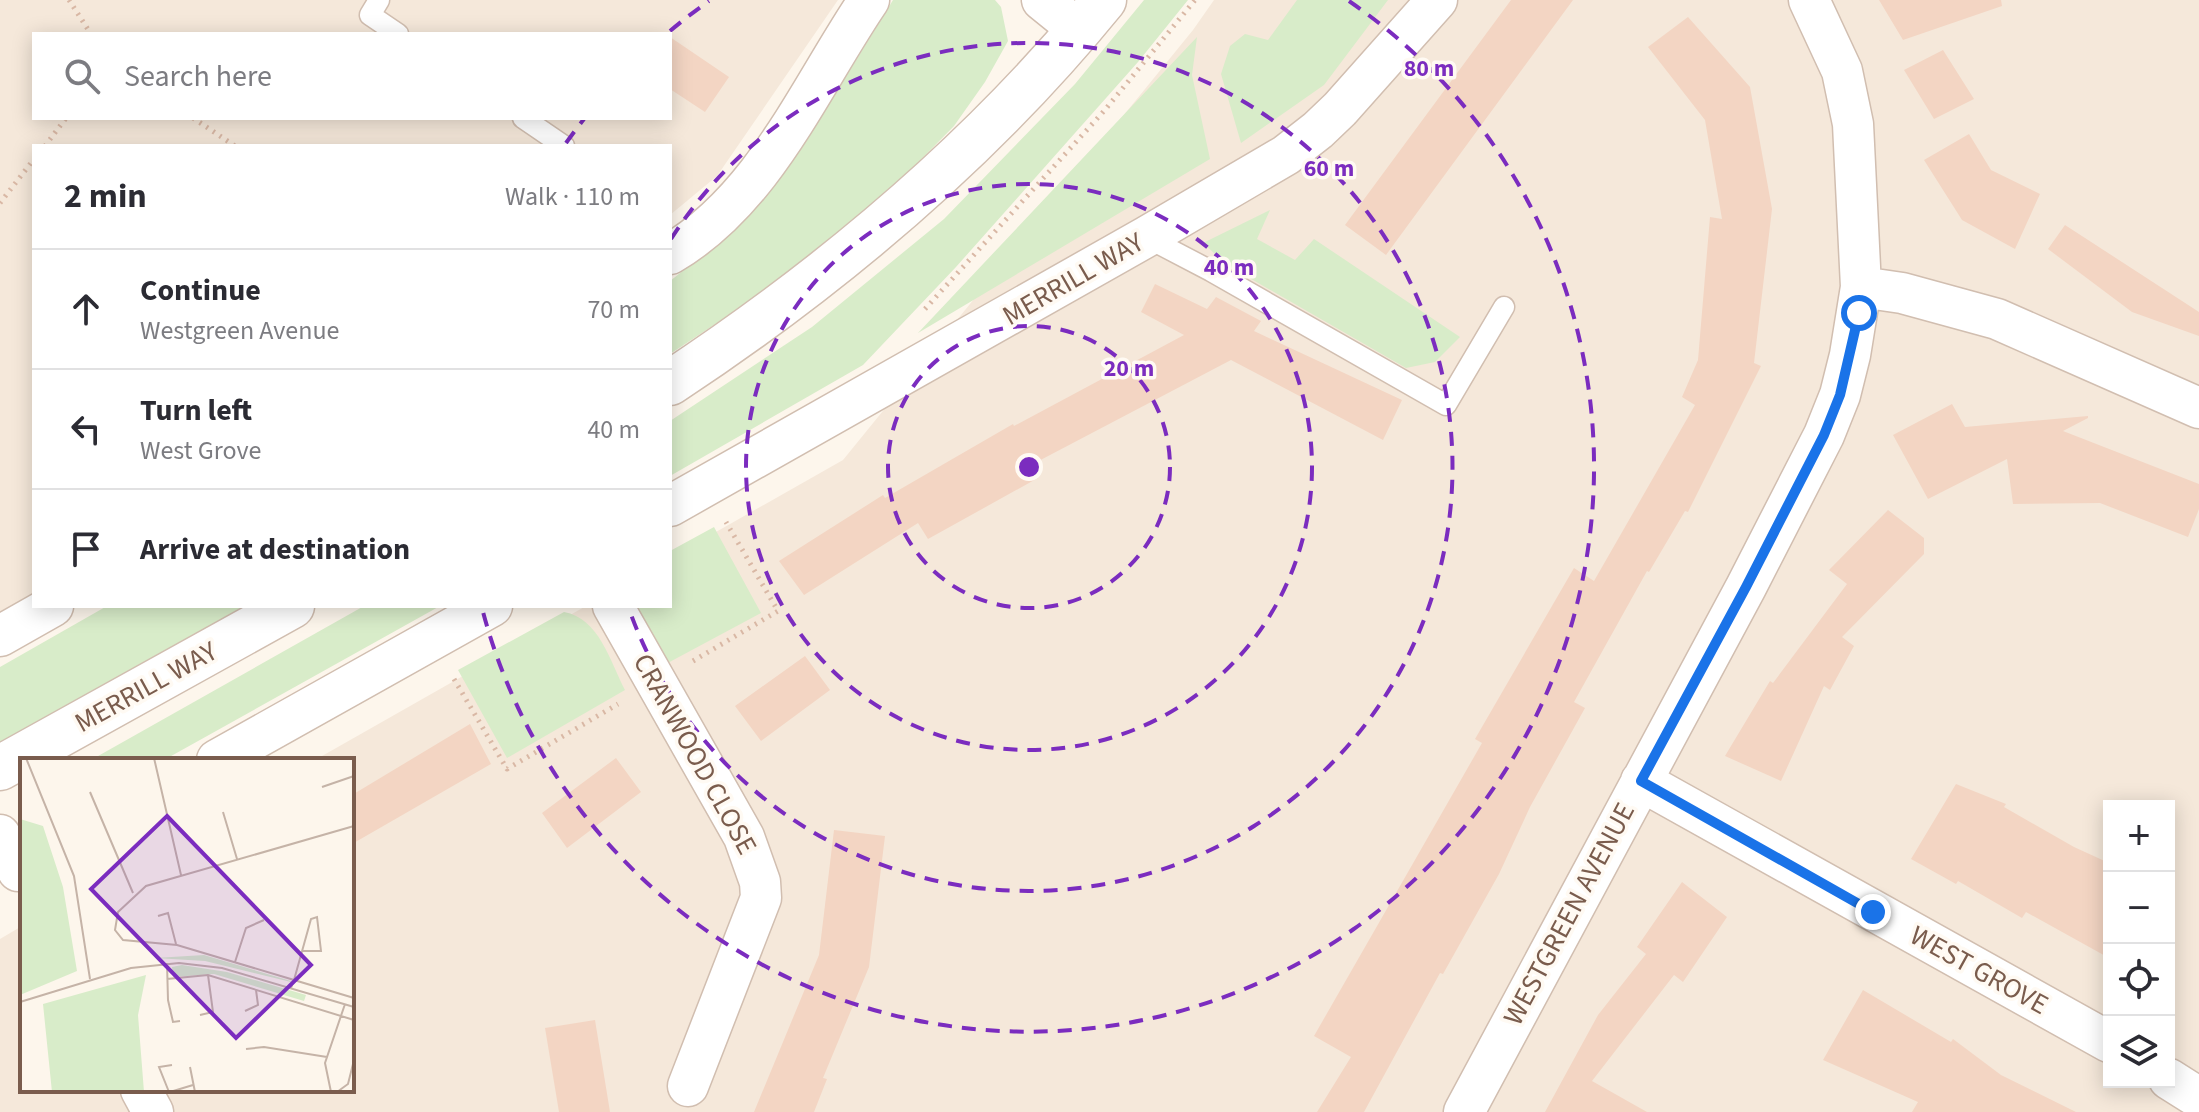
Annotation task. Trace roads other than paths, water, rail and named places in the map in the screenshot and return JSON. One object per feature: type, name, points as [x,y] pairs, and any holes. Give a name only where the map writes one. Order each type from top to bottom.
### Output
[{"type":"street","points":[[674,244],[737,199],[782,138],[869,0]]},
{"type":"street","points":[[672,382],[736,339],[860,245],[1042,74],[1091,15],[1042,0]]},
{"type":"street","name":"MERRILL WAY","points":[[672,505],[1286,155],[1318,130],[1366,82],[1437,0]]},
{"type":"street","name":"WESTGREEN AVENUE","points":[[1464,1112],[1746,587],[1824,435],[1840,395],[1861,287],[1853,124],[1842,71],[1809,0]]},
{"type":"street","points":[[1861,287],[1902,293],[1997,319],[2199,408]]},
{"type":"street","points":[[0,636],[49,608]]},
{"type":"street","name":"MERRILL WAY","points":[[0,768],[288,608]]},
{"type":"street","points":[[221,758],[488,608]]},
{"type":"street","name":"CRANWOOD CLOSE","points":[[614,608],[744,837],[760,882],[761,898],[688,1086]]},
{"type":"street","name":"WEST GROVE","points":[[1641,781],[2103,1038]]},
{"type":"street","points":[[0,835],[16,875]]},
{"type":"street","points":[[2175,1083],[2199,1098]]},
{"type":"street","points":[[142,1092],[153,1112]]},
{"type":"lane","points":[[379,0],[370,15],[395,32]]},
{"type":"lane","points":[[526,120],[561,144]]},
{"type":"lane","points":[[1146,237],[1446,405],[1504,307]]}]
